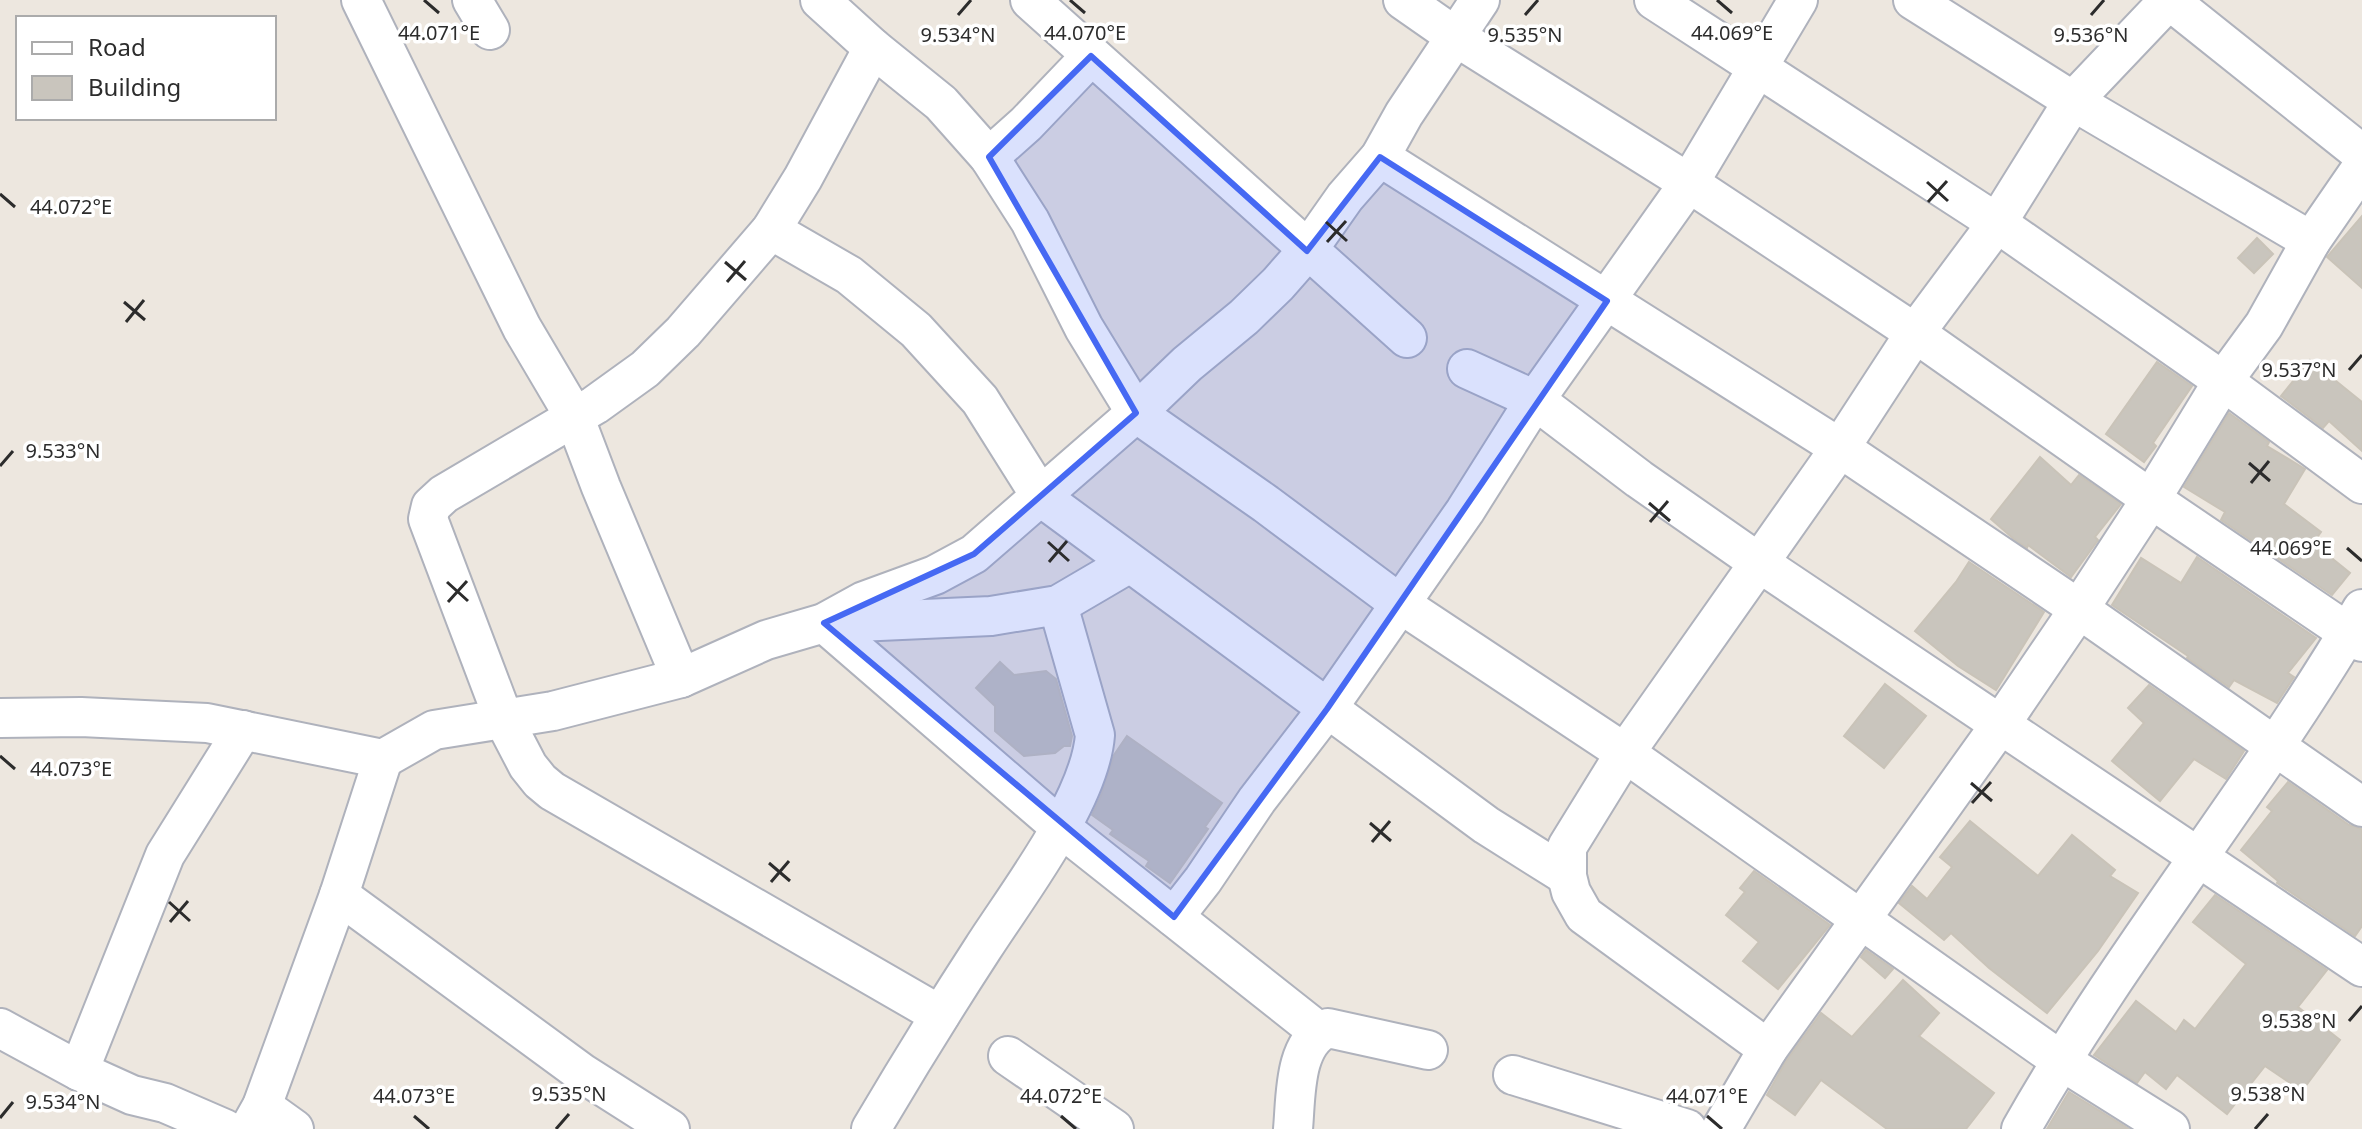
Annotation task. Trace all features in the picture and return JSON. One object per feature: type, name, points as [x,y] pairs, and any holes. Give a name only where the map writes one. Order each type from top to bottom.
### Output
[{"type":"street","points":[[361,0],[522,328],[574,416],[681,678]]},
{"type":"street","points":[[820,0],[941,103],[989,157],[1030,221],[1084,328],[1136,413],[1399,603],[1625,753],[2060,1060],[2170,1129]]},
{"type":"street","points":[[1030,0],[1407,338]]},
{"type":"street","points":[[1403,0],[1456,37],[1689,183],[1915,333],[2151,499],[2357,628],[2060,1060],[2021,1129]]},
{"type":"street","points":[[0,718],[81,717],[207,723],[383,759],[434,730],[504,720],[602,700],[681,678],[766,640],[824,623],[864,601],[935,575],[974,554],[1041,497],[1187,364],[1244,317],[1307,251],[1345,197],[1380,157],[1404,114],[1480,0]]},
{"type":"street","points":[[1654,0],[1997,223],[2223,381],[2362,484]]},
{"type":"street","points":[[1174,917],[1257,800],[1327,709],[1465,511],[1535,400],[1689,183],[1798,0]]},
{"type":"street","points":[[1913,0],[2073,101],[2311,241]]},
{"type":"street","points":[[1768,1049],[1584,915],[1571,892],[1567,876],[1567,847],[1625,753],[1840,448],[1915,333],[1997,223],[2073,101],[2169,0],[2362,154]]},
{"type":"street","points":[[873,48],[803,178],[771,230],[683,332],[645,369],[595,405],[444,494],[431,506],[428,519],[504,720],[528,766],[540,781],[552,791],[940,1015]]},
{"type":"street","points":[[989,157],[1026,124],[1091,56]]},
{"type":"street","points":[[1380,157],[1840,448],[2079,609],[2362,807]]},
{"type":"street","points":[[1721,1129],[1768,1049],[2000,725],[2079,609],[2223,381],[2264,325],[2311,241],[2362,167]]},
{"type":"street","points":[[771,230],[849,275],[916,330],[980,400],[1041,497],[1486,825],[1567,876]]},
{"type":"street","points":[[1467,369],[1535,400],[1627,470],[1758,562],[2198,860],[2362,967]]},
{"type":"street","points":[[824,623],[991,616],[1058,605],[1128,564]]},
{"type":"street","points":[[871,1129],[1060,827],[1089,769],[1095,735],[1058,605]]},
{"type":"street","points":[[824,623],[1060,827],[1319,1032]]},
{"type":"street","points":[[79,1071],[165,855],[243,730]]},
{"type":"street","points":[[294,1129],[255,1118],[339,895],[383,759]]},
{"type":"street","points":[[339,895],[582,1073],[670,1129]]},
{"type":"street","points":[[0,1028],[79,1071],[132,1095],[165,1103],[225,1129]]},
{"type":"street","points":[[1293,1129],[1301,1062],[1311,1039],[1319,1032],[1328,1028],[1428,1050]]},
{"type":"street","points":[[1008,1056],[1114,1129]]},
{"type":"street","points":[[1513,1075],[1687,1129]]},
{"type":"highlighted area","points":[[1091,56],[1307,251],[1380,157],[1607,301],[1327,709],[1174,917],[824,623],[974,554],[1136,413],[989,157]]},
{"type":"building","points":[[2362,216],[2362,288],[2327,257]]},
{"type":"building","points":[[2257,238],[2273,254],[2254,273],[2238,258]]},
{"type":"building","points":[[2310,360],[2362,402],[2362,451],[2329,421],[2323,428],[2281,396]]},
{"type":"building","points":[[2157,362],[2192,386],[2153,443],[2156,446],[2144,462],[2106,434]]},
{"type":"building","points":[[2229,413],[2269,442],[2267,446],[2305,469],[2284,504],[2321,532],[2313,543],[2350,573],[2332,595],[2221,520],[2225,512],[2184,487]]},
{"type":"building","points":[[2040,457],[2071,485],[2079,475],[2121,504],[2095,537],[2098,540],[2071,577],[2028,545],[2027,548],[2015,540],[1991,519]]},
{"type":"building","points":[[2197,557],[2316,638],[2288,673],[2294,677],[2277,703],[2234,680],[2229,687],[2112,605],[2141,558],[2181,583]]},
{"type":"building","points":[[1969,562],[2044,612],[1996,690],[1958,666],[1915,631]]},
{"type":"building","points":[[1000,662],[1014,675],[1046,671],[1056,679],[1072,736],[1070,746],[1064,746],[1055,753],[1024,756],[995,731],[995,706],[976,688]]},
{"type":"building","points":[[1885,684],[1926,716],[1884,768],[1844,736]]},
{"type":"building","points":[[2149,685],[2244,751],[2226,779],[2194,759],[2160,801],[2112,761],[2144,723],[2128,708]]},
{"type":"building","points":[[1127,736],[1222,803],[1205,827],[1208,829],[1170,883],[1146,866],[1149,861],[1110,834],[1113,830],[1092,815],[1114,755]]},
{"type":"building","points":[[2288,782],[2349,825],[2362,829],[2362,926],[2355,936],[2277,883],[2241,850],[2272,811],[2267,807]]},
{"type":"building","points":[[1970,821],[2038,876],[2072,835],[2115,870],[2110,876],[2138,893],[2098,951],[2047,1013],[1989,968],[1951,933],[1944,940],[1899,903],[1912,886],[1927,899],[1952,867],[1940,857]]},
{"type":"building","points":[[1754,871],[1830,925],[1778,989],[1743,961],[1759,942],[1726,915],[1745,892],[1740,888]]},
{"type":"building","points":[[2215,895],[2327,970],[2298,1007],[2340,1040],[2302,1091],[2265,1066],[2227,1114],[2177,1075],[2166,1089],[2145,1072],[2137,1083],[2094,1055],[2136,1001],[2176,1032],[2184,1020],[2195,1029],[2246,964],[2193,922]]},
{"type":"building","points":[[1866,950],[1893,969],[1885,978],[1861,957]]},
{"type":"building","points":[[1903,980],[1939,1013],[1919,1036],[1994,1093],[1966,1129],[1887,1129],[1821,1080],[1795,1115],[1767,1095],[1786,1061],[1821,1013],[1852,1037]]},
{"type":"building","points":[[2069,1092],[2129,1129],[2047,1129]]}]
